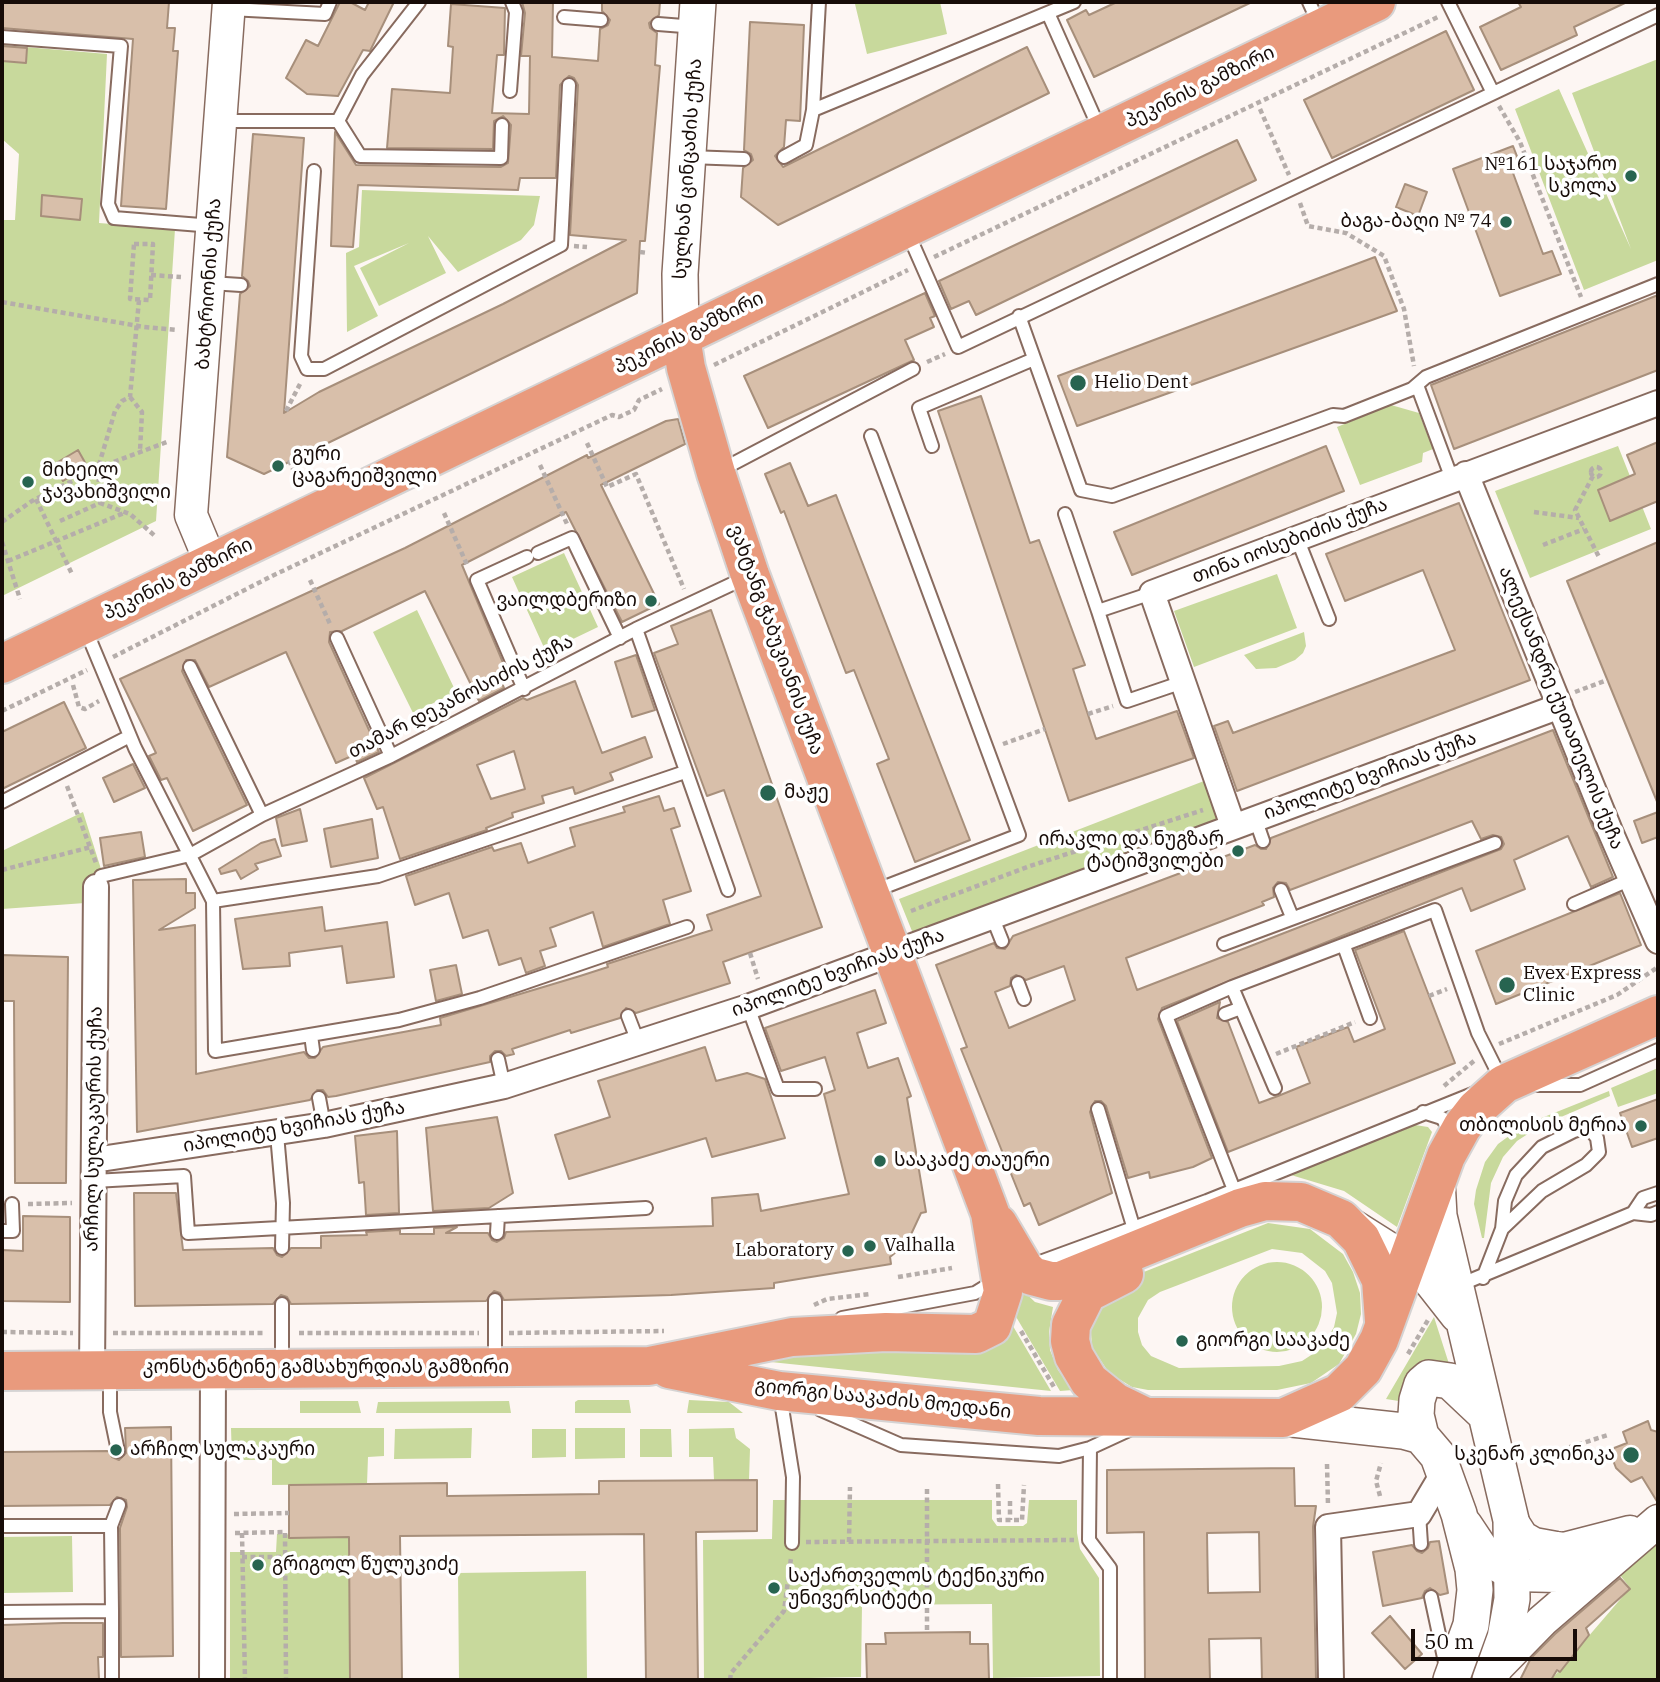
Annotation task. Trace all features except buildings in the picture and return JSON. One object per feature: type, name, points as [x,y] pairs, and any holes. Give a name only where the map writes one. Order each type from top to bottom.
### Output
[{"type":"main road","name":"პეკინის გამზირი","points":[[2,664],[1102,134],[1343,9]]},
{"type":"main road","name":"სულხან ცინცაძის ქუჩა","points":[[681,337],[680,274],[697,14]]},
{"type":"main road","name":"ვახტანგ ჭაბუკიანის ქუჩა","points":[[681,337],[716,473],[750,575],[1012,1273]]},
{"type":"main road","points":[[1437,1180],[1453,1141],[1476,1109],[1504,1084],[1658,1015]]},
{"type":"main road","name":"გიორგი სააკაძის მოედანი","points":[[1283,1418],[1321,1402],[1350,1383],[1373,1352],[1437,1180]]},
{"type":"main road","name":"გიორგი სააკაძის მოედანი","points":[[1437,1180],[1439,1216],[1470,1282],[1467,1329],[1511,1520],[1514,1575],[1509,1623],[1492,1674]]},
{"type":"main road","name":"გიორგი სააკაძის მოედანი","points":[[1012,1273],[1060,1281],[1137,1238],[1231,1204],[1284,1199],[1317,1206],[1409,1261],[1439,1287],[1467,1329]]},
{"type":"main road","points":[[1151,1419],[1115,1402],[1089,1381],[1074,1356],[1071,1325],[1087,1293],[1108,1281],[1192,1246],[1231,1204]]},
{"type":"main road","name":"გიორგი სააკაძის მოედანი","points":[[1349,1224],[1377,1267],[1383,1292],[1384,1326]]},
{"type":"main road","points":[[649,1366],[792,1337],[886,1332],[976,1334],[992,1326],[1012,1273]]},
{"type":"main road","name":"კონსტანტინე გამსახურდიას გამზირი","points":[[2,1371],[213,1369],[282,1351],[495,1367],[649,1366]]},
{"type":"main road","name":"გიორგი სააკაძის მოედანი","points":[[649,1366],[779,1391],[1039,1416],[1283,1418],[1381,1427],[1421,1436]]},
{"type":"main road","points":[[1451,1680],[1471,1625],[1475,1590],[1473,1569],[1459,1514],[1438,1456],[1421,1436],[1416,1415],[1422,1384],[1430,1378],[1450,1381],[1485,1414]]},
{"type":"street","name":"ბახტრიონის ქუჩა","points":[[211,563],[191,515],[196,280],[214,226],[229,5]]},
{"type":"street","name":"თინა იოსებიძის ქუჩა","points":[[1152,593],[1658,403]]},
{"type":"street","name":"ალექსანდრე ქუთათელის ქუჩა","points":[[1459,477],[1565,700],[1631,879],[1658,941]]},
{"type":"street","points":[[1152,593],[1183,682],[1237,816]]},
{"type":"street","name":"იპოლიტე ხვიჩიას ქუჩა","points":[[94,1170],[504,1086],[748,1007],[992,916],[1237,816],[1565,700]]},
{"type":"street","name":"არჩილ სულაკაურის ქუჩა","points":[[99,882],[92,1333],[101,1370]]},
{"type":"street","points":[[212,1680],[213,1369]]},
{"type":"street","points":[[1331,1680],[1328,1527],[1419,1514],[1444,1472]]},
{"type":"street","points":[[1459,1514],[1490,1561],[1514,1575],[1558,1576],[1619,1554]]},
{"type":"street","points":[[1511,1520],[1522,1537],[1534,1544],[1564,1549],[1655,1524]]},
{"type":"street","points":[[1492,1674],[1527,1634],[1655,1524]]},
{"type":"lane","points":[[229,5],[325,13],[331,2]]},
{"type":"lane","points":[[338,121],[362,75],[419,2]]},
{"type":"lane","points":[[510,91],[516,12],[512,2]]},
{"type":"lane","points":[[784,157],[806,145],[813,110],[820,2]]},
{"type":"lane","points":[[813,110],[1074,2]]},
{"type":"lane","points":[[1450,6],[1493,93]]},
{"type":"lane","points":[[1048,13],[1102,134]]},
{"type":"lane","points":[[658,24],[697,14]]},
{"type":"lane","points":[[906,228],[919,264],[958,347],[1658,15]]},
{"type":"lane","points":[[564,17],[601,20]]},
{"type":"lane","points":[[2,37],[121,46],[108,204],[114,218],[214,226]]},
{"type":"lane","points":[[314,171],[299,289],[302,356],[307,369],[324,369],[561,245],[569,85]]},
{"type":"lane","points":[[221,121],[338,121]]},
{"type":"lane","points":[[338,121],[360,156],[501,158],[502,125]]},
{"type":"lane","points":[[688,157],[744,159]]},
{"type":"lane","points":[[196,280],[241,285]]},
{"type":"lane","points":[[1019,316],[1081,489],[1112,496],[1333,415],[1344,416],[1417,385],[1426,377],[1658,284]]},
{"type":"lane","points":[[932,446],[919,408],[1034,359]]},
{"type":"lane","points":[[716,473],[913,369]]},
{"type":"lane","points":[[1417,385],[1459,477]]},
{"type":"lane","points":[[870,893],[1019,835],[871,436]]},
{"type":"lane","points":[[1065,514],[1127,701],[1183,682]]},
{"type":"lane","points":[[524,688],[477,580],[572,538],[620,638]]},
{"type":"lane","points":[[1297,538],[1329,619]]},
{"type":"lane","name":"თამარ დეკანოსიძის ქუჩა","points":[[190,855],[262,816],[391,756],[636,629],[750,575]]},
{"type":"lane","points":[[1098,611],[1152,593]]},
{"type":"lane","points":[[83,625],[130,736],[213,901],[215,1051],[399,1020],[481,1002],[611,960],[687,927]]},
{"type":"lane","points":[[636,629],[728,890]]},
{"type":"lane","points":[[337,638],[391,756]]},
{"type":"lane","points":[[190,667],[262,816]]},
{"type":"lane","points":[[2,802],[130,736]]},
{"type":"lane","points":[[213,901],[378,876],[685,772]]},
{"type":"lane","points":[[1237,816],[1263,841]]},
{"type":"lane","points":[[1224,944],[1495,843]]},
{"type":"lane","points":[[99,882],[190,855]]},
{"type":"lane","points":[[1574,904],[1631,879]]},
{"type":"lane","points":[[1281,890],[1292,917]]},
{"type":"lane","points":[[1504,1084],[1478,1033],[1434,910],[1232,987],[1166,1017],[1175,1035],[1220,1162],[1231,1204],[1423,1112],[1504,1084],[1580,1085],[1658,1050]]},
{"type":"lane","points":[[992,916],[1002,941]]},
{"type":"lane","points":[[1344,946],[1370,1018]]},
{"type":"lane","points":[[1018,983],[1024,999]]},
{"type":"lane","points":[[1232,987],[1275,1088]]},
{"type":"lane","points":[[748,1007],[778,1089],[815,1089]]},
{"type":"lane","points":[[1225,1014],[1241,1008]]},
{"type":"lane","points":[[628,1016],[638,1042]]},
{"type":"lane","points":[[311,1035],[313,1051]]},
{"type":"lane","points":[[498,1059],[504,1086]]},
{"type":"lane","points":[[319,1098],[324,1125]]},
{"type":"lane","points":[[1098,1108],[1137,1238]]},
{"type":"lane","points":[[1423,1112],[1448,1124],[1453,1141]]},
{"type":"lane","points":[[1470,1282],[1502,1229],[1542,1191],[1586,1165],[1599,1153],[1597,1138],[1588,1127],[1542,1147],[1516,1175],[1505,1201],[1502,1229]]},
{"type":"lane","points":[[276,1134],[282,1248]]},
{"type":"lane","points":[[94,1170],[184,1176],[188,1233],[646,1208]]},
{"type":"lane","points":[[1633,1213],[1643,1198],[1658,1193]]},
{"type":"lane","points":[[2,1231],[12,1231],[12,1204]]},
{"type":"lane","points":[[1470,1282],[1633,1213],[1650,1215],[1658,1212]]},
{"type":"lane","points":[[497,1233],[498,1216]]},
{"type":"lane","points":[[495,1300],[495,1367]]},
{"type":"lane","points":[[282,1304],[282,1351]]},
{"type":"lane","points":[[101,1370],[118,1451]]},
{"type":"lane","points":[[779,1391],[901,1445],[1059,1456],[1090,1448],[1151,1419]]},
{"type":"lane","points":[[779,1391],[793,1477],[792,1543]]},
{"type":"lane","points":[[1090,1448],[1089,1540],[1110,1568],[1110,1680]]},
{"type":"lane","points":[[112,1680],[111,1526],[119,1505]]},
{"type":"lane","points":[[1419,1514],[1421,1544]]},
{"type":"lane","points":[[2,1526],[111,1526]]},
{"type":"lane","points":[[1431,1597],[1451,1680]]},
{"type":"lane","points":[[2,1612],[112,1611]]},
{"type":"path","points":[[2,711],[348,540],[612,415],[618,417],[634,410],[639,400],[773,338],[919,264],[1450,6]]},
{"type":"path","points":[[1493,93],[1520,142],[1587,313]]},
{"type":"path","points":[[1260,109],[1308,226],[1346,233],[1384,256],[1404,309],[1417,385]]},
{"type":"path","points":[[134,244],[153,244],[151,275],[150,300],[131,299],[134,244]]},
{"type":"path","points":[[639,252],[648,253]]},
{"type":"path","points":[[151,275],[196,280]]},
{"type":"path","points":[[139,300],[130,397],[142,412],[140,452]]},
{"type":"path","points":[[2,302],[177,330]]},
{"type":"path","points":[[913,369],[958,347]]},
{"type":"path","points":[[286,411],[307,369]]},
{"type":"path","points":[[100,503],[98,468],[115,411],[122,401],[130,397]]},
{"type":"path","points":[[2,522],[36,499],[98,468],[167,443]]},
{"type":"path","points":[[587,443],[607,487],[636,474],[690,603]]},
{"type":"path","points":[[289,460],[293,469]]},
{"type":"path","points":[[540,465],[572,538]]},
{"type":"path","points":[[1593,476],[1575,510],[1599,557]]},
{"type":"path","points":[[36,499],[72,575]]},
{"type":"path","points":[[60,521],[100,503],[125,512],[155,536]]},
{"type":"path","points":[[8,561],[125,512]]},
{"type":"path","points":[[1534,512],[1579,519]]},
{"type":"path","points":[[444,513],[465,563],[477,580]]},
{"type":"path","points":[[1543,545],[1584,529]]},
{"type":"path","points":[[2,542],[20,599]]},
{"type":"path","points":[[310,580],[337,638]]},
{"type":"path","points":[[1565,700],[1607,680]]},
{"type":"path","points":[[73,685],[79,707],[85,709],[94,706]]},
{"type":"path","points":[[1088,714],[1127,701]]},
{"type":"path","points":[[987,750],[1045,729]]},
{"type":"path","points":[[61,773],[91,847],[99,882]]},
{"type":"path","points":[[911,911],[1030,866],[1237,816]]},
{"type":"path","points":[[2,870],[91,847]]},
{"type":"path","points":[[750,953],[758,980]]},
{"type":"path","points":[[1263,1061],[1349,1023],[1370,1018]]},
{"type":"path","points":[[12,1204],[76,1203]]},
{"type":"path","points":[[898,1277],[952,1268]]},
{"type":"path","points":[[1018,1326],[1056,1391]]},
{"type":"path","points":[[2,1332],[92,1333],[282,1351]]},
{"type":"path","points":[[1530,1460],[1608,1435]]},
{"type":"path","points":[[1377,1481],[1381,1463]]},
{"type":"path","points":[[1327,1464],[1328,1527]]},
{"type":"path","points":[[998,1484],[997,1517],[999,1520],[1022,1521],[1024,1485]]},
{"type":"path","points":[[849,1542],[850,1487]]},
{"type":"path","points":[[927,1489],[927,1633]]},
{"type":"path","points":[[1010,1501],[1010,1520]]},
{"type":"path","points":[[212,1524],[289,1513]]},
{"type":"path","points":[[212,1524],[242,1533],[285,1532],[286,1680]]},
{"type":"path","points":[[242,1533],[245,1680]]},
{"type":"path","points":[[730,1680],[731,1673],[784,1611],[792,1543],[1089,1540]]},
{"type":"path","points":[[243,1557],[285,1557]]},
{"type":"green space","points":[[940,2],[947,34],[867,54],[855,4]]},
{"type":"green space","points":[[2,45],[107,54],[99,223],[175,229],[156,521],[2,596],[2,220],[15,220],[19,154],[2,139]]},
{"type":"green space","points":[[1658,59],[1658,260],[1584,290],[1515,109],[1559,89],[1631,249],[1572,93]]},
{"type":"green space","points":[[362,190],[540,196],[534,225],[521,240],[458,272],[428,236],[446,273],[379,306],[360,268],[409,243],[354,266],[378,316],[347,332],[346,253],[359,247]]},
{"type":"green space","points":[[1391,405],[1419,413],[1433,449],[1423,453],[1422,462],[1360,485],[1337,427]]},
{"type":"green space","points":[[1618,446],[1651,529],[1530,578],[1495,491]]},
{"type":"green space","points":[[564,553],[598,627],[546,652],[512,577]]},
{"type":"green space","points":[[1277,574],[1297,628],[1194,667],[1174,611]]},
{"type":"green space","points":[[417,610],[456,692],[413,713],[373,632]]},
{"type":"green space","points":[[1304,632],[1306,646],[1303,653],[1295,660],[1276,668],[1256,669],[1244,655]]},
{"type":"green space","points":[[1204,781],[1220,823],[916,941],[899,899]]},
{"type":"green space","points":[[83,812],[101,869],[85,903],[2,909],[2,851]]},
{"type":"green space","points":[[1658,1068],[1658,1093],[1618,1107],[1611,1088]]},
{"type":"green space","points":[[1609,1091],[1610,1096],[1540,1126],[1517,1141],[1503,1157],[1491,1183],[1482,1238],[1474,1204],[1476,1190],[1485,1162],[1498,1144],[1524,1125]]},
{"type":"green space","points":[[1415,1125],[1428,1127],[1432,1132],[1397,1227],[1344,1191],[1291,1175]]},
{"type":"green space","points":[[1268,1223],[1310,1229],[1343,1254],[1360,1293],[1361,1314],[1356,1334],[1339,1364],[1311,1383],[1277,1390],[1148,1390],[1132,1387],[1109,1373],[1092,1347],[1090,1319],[1121,1281]],"holes":[[[1272,1249],[1302,1253],[1325,1271],[1332,1283],[1337,1313],[1334,1327],[1322,1348],[1302,1361],[1279,1366],[1179,1368],[1151,1356],[1142,1345],[1138,1318],[1148,1300],[1160,1292]]]},
{"type":"green space","points":[[1277,1262],[1294,1265],[1309,1275],[1319,1290],[1322,1307],[1319,1324],[1309,1339],[1294,1349],[1277,1352],[1260,1349],[1245,1339],[1235,1324],[1232,1307],[1235,1290],[1245,1275],[1260,1265]]},
{"type":"green space","points":[[1020,1288],[1035,1302],[1053,1307],[1049,1332],[1050,1350],[1058,1370],[1073,1390],[1060,1391],[1012,1310]]},
{"type":"green space","points":[[1434,1317],[1450,1367],[1405,1402],[1386,1399]]},
{"type":"green space","points":[[1010,1321],[1051,1391],[761,1361]]},
{"type":"green space","points":[[629,1400],[631,1413],[575,1413],[575,1402]]},
{"type":"green space","points":[[689,1400],[729,1402],[743,1413],[687,1413]]},
{"type":"green space","points":[[300,1401],[358,1401],[361,1413],[300,1413]]},
{"type":"green space","points":[[509,1401],[511,1413],[376,1413],[378,1402]]},
{"type":"green space","points":[[231,1428],[384,1428],[384,1456],[368,1457],[367,1484],[272,1485],[272,1460],[232,1460]]},
{"type":"green space","points":[[472,1428],[471,1458],[394,1459],[395,1429]]},
{"type":"green space","points":[[575,1428],[625,1428],[625,1458],[575,1459]]},
{"type":"green space","points":[[734,1428],[736,1438],[750,1449],[749,1480],[714,1480],[713,1457],[689,1457],[689,1429]]},
{"type":"green space","points":[[532,1429],[566,1429],[566,1457],[532,1458]]},
{"type":"green space","points":[[640,1429],[671,1429],[672,1457],[640,1457]]},
{"type":"green space","points":[[773,1500],[992,1500],[992,1519],[997,1526],[1023,1526],[1027,1523],[1029,1500],[1077,1500],[1080,1549],[1099,1578],[1100,1676],[993,1678],[992,1604],[862,1605],[861,1677],[704,1680],[703,1540],[772,1539]]},
{"type":"green space","points":[[277,1534],[349,1537],[350,1680],[230,1680],[230,1552],[276,1552]]},
{"type":"green space","points":[[72,1536],[73,1592],[2,1593],[2,1537]]},
{"type":"green space","points":[[1658,1542],[1658,1680],[1551,1680],[1630,1588],[1620,1575]]},
{"type":"green space","points":[[586,1571],[587,1680],[459,1680],[458,1573]]},
{"type":"place","name":"№161 საჯარო სკოლა","points":[[1631,176]]},
{"type":"place","name":"ბაგა-ბაღი № 74","points":[[1506,222]]},
{"type":"place","name":"Helio Dent","points":[[1078,383]]},
{"type":"place","name":"გური ცაგარეიშვილი","points":[[278,466]]},
{"type":"place","name":"მიხეილ ჯავახიშვილი","points":[[28,482]]},
{"type":"place","name":"ვაილდბერიზი","points":[[651,601]]},
{"type":"place","name":"მაჟე","points":[[768,793]]},
{"type":"place","name":"ირაკლი და ნუგზარ ტატიშვილები","points":[[1238,851]]},
{"type":"place","name":"Evex Express Clinic","points":[[1507,985]]},
{"type":"place","name":"თბილისის მერია","points":[[1641,1126]]},
{"type":"place","name":"სააკაძე თაუერი","points":[[880,1161]]},
{"type":"place","name":"Valhalla","points":[[870,1246]]},
{"type":"place","name":"Laboratory","points":[[848,1251]]},
{"type":"place","name":"გიორგი სააკაძე","points":[[1182,1341]]},
{"type":"place","name":"არჩილ სულაკაური","points":[[116,1450]]},
{"type":"place","name":"სკენარ კლინიკა","points":[[1631,1455]]},
{"type":"place","name":"გრიგოლ წულუკიძე","points":[[258,1565]]},
{"type":"place","name":"საქართველოს ტექნიკური უნივერსიტეტი","points":[[774,1588]]}]
